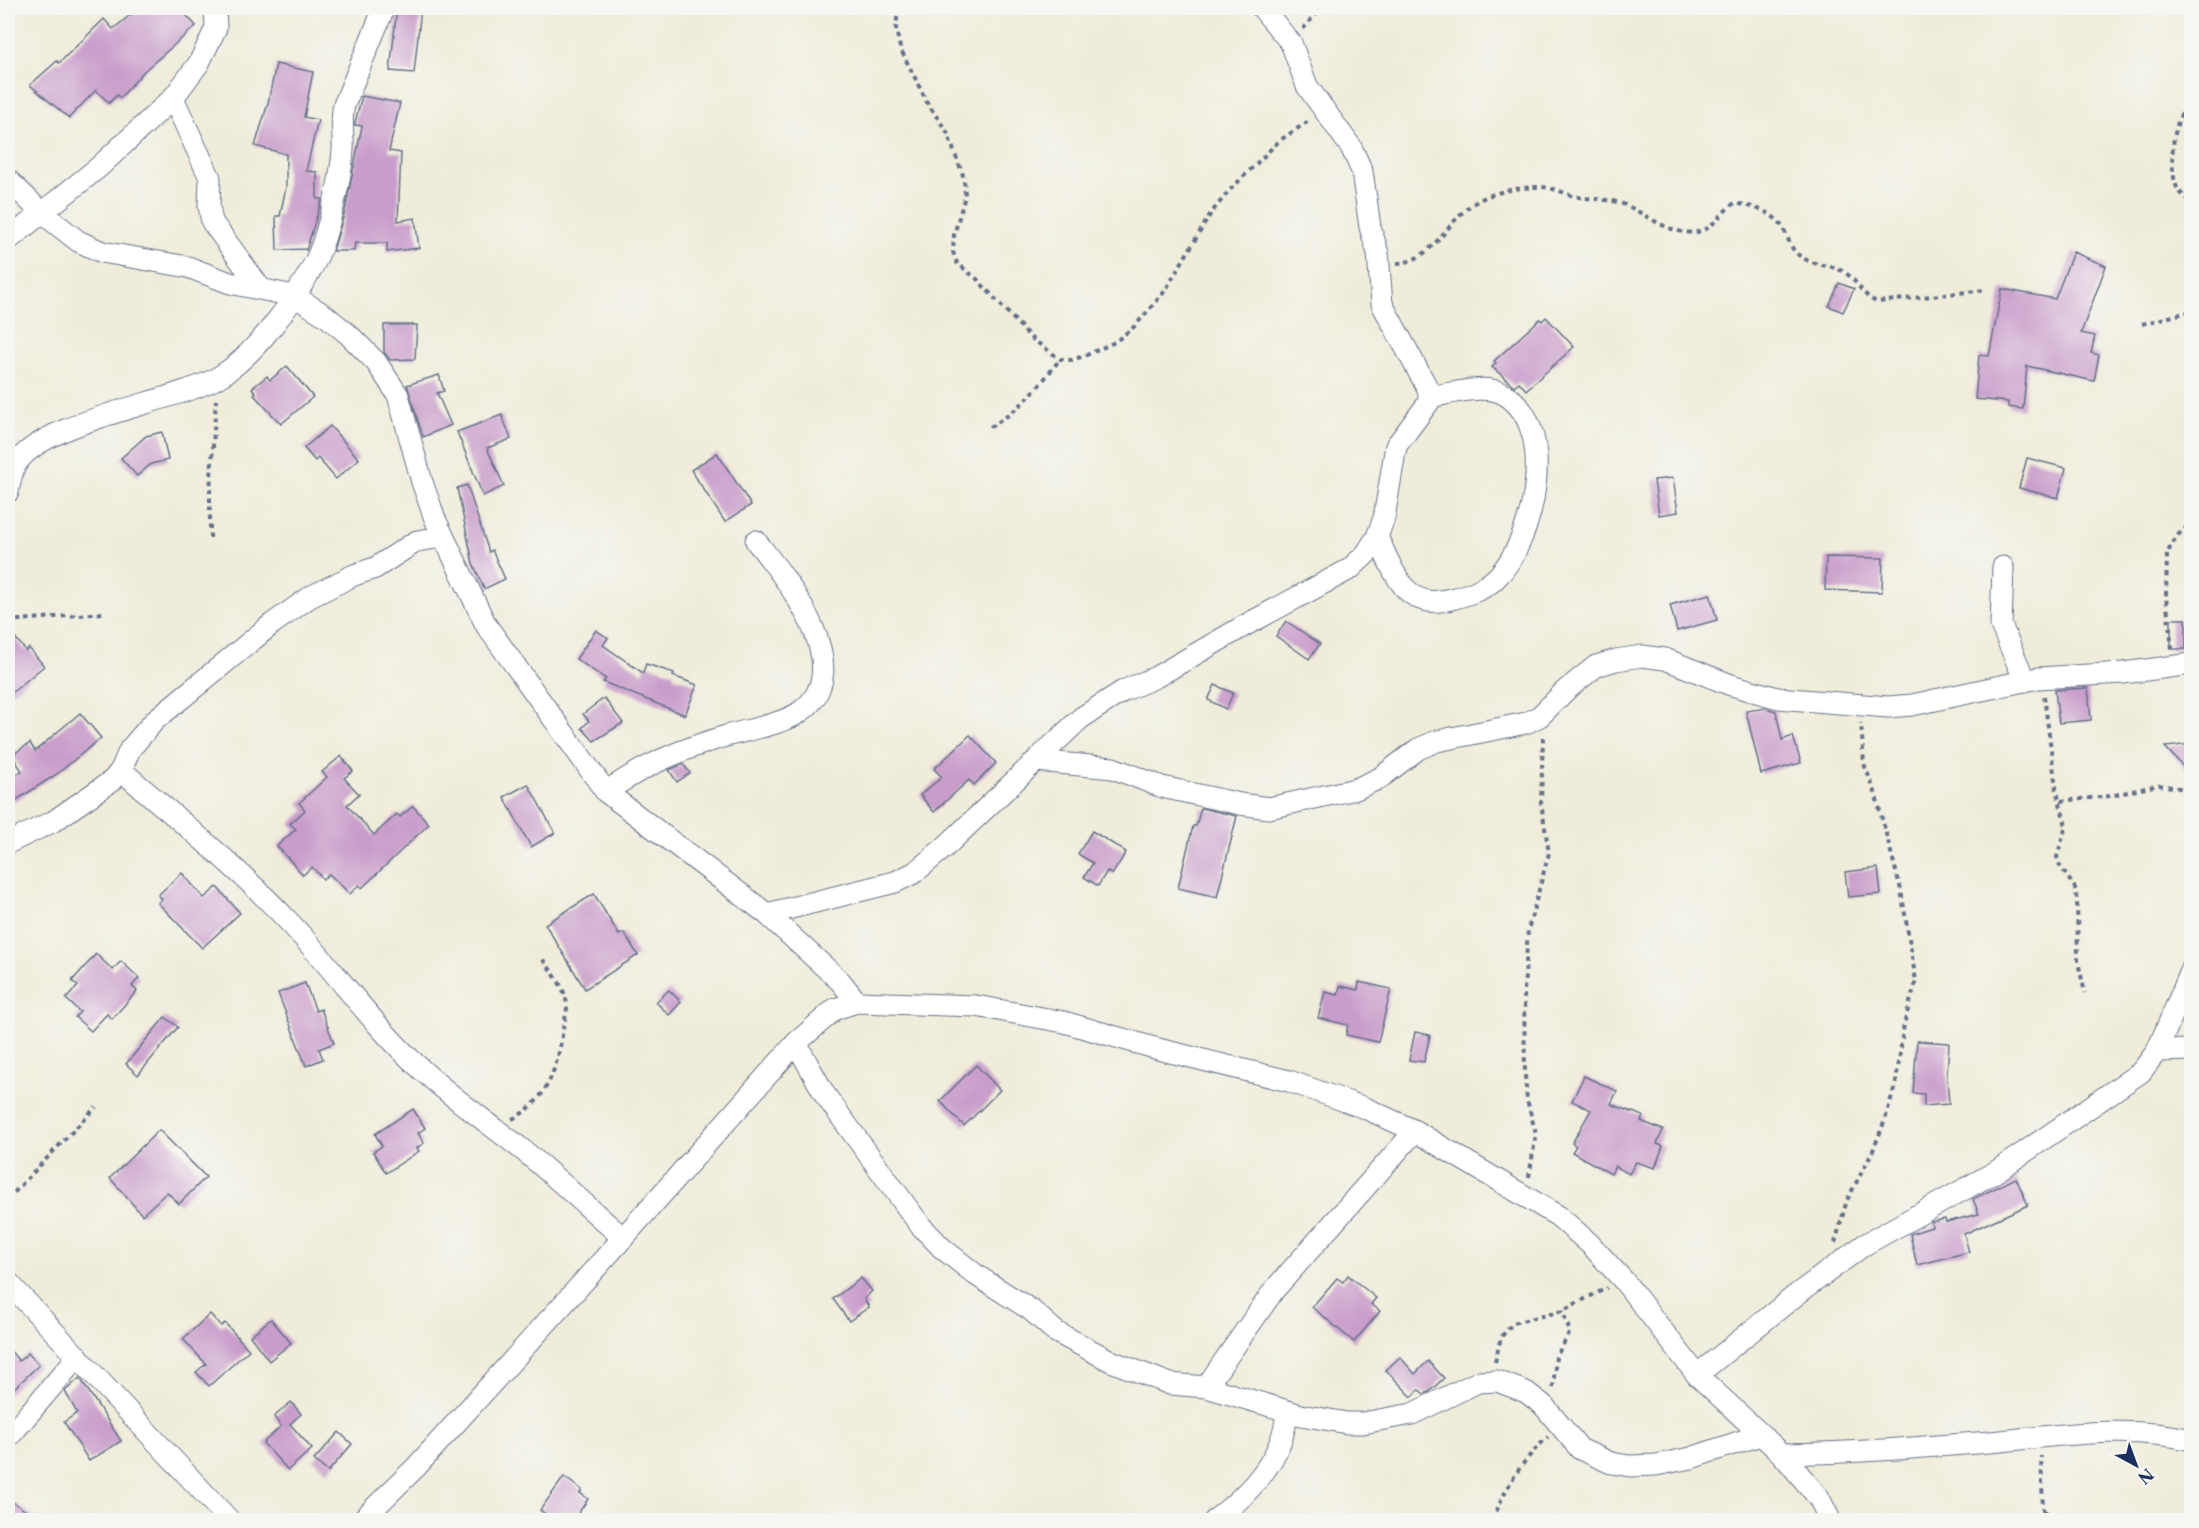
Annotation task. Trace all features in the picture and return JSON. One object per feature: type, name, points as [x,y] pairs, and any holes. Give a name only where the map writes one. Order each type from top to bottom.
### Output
[{"type":"street","points":[[8,240],[99,167],[173,98],[199,63],[216,28],[215,8]]},
{"type":"street","points":[[8,492],[11,466],[34,447],[64,431],[217,378],[260,341],[294,297],[319,252],[343,151],[340,121],[344,105],[384,8]]},
{"type":"street","points":[[767,914],[904,879],[944,848],[1081,718],[1114,697],[1156,677],[1350,569],[1366,554],[1377,537],[1384,518],[1396,446],[1429,402],[1429,397],[1423,377],[1382,304],[1378,253],[1370,227],[1362,171],[1352,147],[1307,86],[1291,43],[1262,8]]},
{"type":"street","points":[[173,98],[210,178],[209,206],[212,222],[261,289]]},
{"type":"street","points":[[8,180],[41,212],[78,241],[102,252],[188,267],[230,283],[294,297],[326,316],[349,335],[391,382],[402,405],[422,482],[442,537],[486,625],[606,792],[767,914],[841,982],[857,1002]]},
{"type":"street","points":[[1377,537],[1396,576],[1408,591],[1423,602],[1439,602],[1470,595],[1496,578],[1523,537],[1535,483],[1536,450],[1526,416],[1510,399],[1499,392],[1485,390],[1429,397]]},
{"type":"street","points":[[8,843],[34,832],[68,812],[121,770],[130,749],[155,720],[272,624],[310,597],[354,575],[375,568],[417,541],[442,537]]},
{"type":"street","points":[[606,792],[661,758],[798,713],[819,691],[821,655],[814,629],[787,581],[756,541]]},
{"type":"street","points":[[2003,567],[2001,625],[2031,679]]},
{"type":"street","points":[[1036,761],[1113,768],[1162,787],[1269,808],[1356,789],[1380,778],[1418,749],[1437,741],[1496,731],[1540,716],[1565,691],[1596,666],[1642,656],[1665,659],[1731,685],[1778,698],[1888,707],[1912,705],[2031,679],[2123,673],[2183,664]]},
{"type":"street","points":[[121,770],[180,819],[277,909],[322,958],[353,997],[418,1067],[485,1123],[522,1150],[623,1238]]},
{"type":"street","points":[[1697,1375],[1836,1264],[1896,1225],[1997,1171],[2141,1072],[2157,1051],[2192,969]]},
{"type":"street","points":[[363,1521],[417,1466],[796,1042],[835,1010],[857,1002],[976,1006],[1064,1022],[1158,1049],[1289,1081],[1365,1108],[1415,1131],[1558,1216],[1624,1281],[1697,1375],[1782,1454],[1819,1498],[1830,1521]]},
{"type":"street","points":[[796,1042],[825,1095],[920,1225],[942,1248],[976,1275],[1010,1295],[1077,1345],[1111,1361],[1170,1384],[1206,1387],[1324,1421],[1363,1423],[1412,1414],[1479,1382],[1497,1381],[1511,1385],[1534,1397],[1555,1418],[1580,1449],[1611,1463],[1630,1466],[1656,1465],[1691,1458],[1760,1435]]},
{"type":"street","points":[[2157,1051],[2192,1050]]},
{"type":"street","points":[[1206,1387],[1274,1290],[1415,1131]]},
{"type":"street","points":[[8,1282],[229,1521]]},
{"type":"street","points":[[8,1438],[78,1356]]},
{"type":"street","points":[[1215,1521],[1246,1496],[1259,1479],[1286,1430],[1287,1411]]},
{"type":"street","points":[[1782,1454],[1878,1452],[2108,1433],[2168,1434],[2192,1440]]},
{"type":"path","points":[[898,8],[896,29],[900,48],[946,132],[964,178],[965,196],[954,235],[953,252],[957,263],[977,279],[1031,338],[1060,359],[1072,360],[1089,354],[1115,342],[1135,326],[1165,291],[1211,213],[1229,190],[1279,141],[1301,124],[1324,112]]},
{"type":"path","points":[[1291,43],[1321,8]]},
{"type":"path","points":[[2192,99],[2177,116],[2172,171],[2176,188],[2192,203]]},
{"type":"path","points":[[1378,253],[1390,262],[1410,261],[1440,238],[1470,206],[1483,198],[1504,192],[1548,186],[1575,196],[1600,198],[1624,204],[1654,221],[1691,232],[1704,229],[1735,203],[1769,213],[1778,221],[1797,255],[1816,264],[1838,268],[1856,282],[1869,299],[1877,302],[1984,290]]},
{"type":"path","points":[[2142,324],[2192,311]]},
{"type":"path","points":[[990,427],[1008,417],[1029,398],[1060,359]]},
{"type":"path","points":[[210,538],[210,492],[217,378]]},
{"type":"path","points":[[2183,664],[2166,604],[2167,553],[2178,535],[2192,522]]},
{"type":"path","points":[[8,621],[102,613]]},
{"type":"path","points":[[2031,679],[2045,698],[2056,788],[2066,826],[2057,857],[2077,898],[2078,962],[2085,993]]},
{"type":"path","points":[[1836,1264],[1835,1237],[1840,1218],[1885,1120],[1896,1082],[1904,1024],[1916,981],[1901,890],[1875,792],[1864,764],[1860,734],[1863,704]]},
{"type":"path","points":[[1528,1197],[1536,1134],[1527,1100],[1525,1076],[1524,981],[1528,930],[1549,853],[1541,803],[1544,740],[1540,716]]},
{"type":"path","points":[[2061,801],[2110,796],[2159,785],[2192,790]]},
{"type":"path","points":[[485,1123],[502,1122],[519,1116],[541,1096],[555,1068],[567,1005],[560,984],[541,957]]},
{"type":"path","points":[[8,1199],[96,1107]]},
{"type":"path","points":[[1487,1382],[1501,1337],[1506,1329],[1520,1321],[1562,1310],[1624,1281]]},
{"type":"path","points":[[1493,1521],[1508,1486],[1555,1418],[1556,1357],[1570,1332],[1562,1310]]},
{"type":"path","points":[[2039,1437],[2043,1510],[2039,1521]]},
{"type":"path","points":[[2043,1510],[2054,1521]]},
{"type":"building","points":[[139,8],[180,8],[196,26],[144,71],[120,98],[117,95],[109,103],[96,90],[69,118],[30,85],[57,61],[59,63],[104,19],[113,29]]},
{"type":"building","points":[[397,8],[421,8],[414,73],[390,71]]},
{"type":"building","points":[[276,64],[313,72],[304,117],[318,120],[306,171],[317,172],[317,199],[322,199],[306,251],[306,249],[277,250],[276,216],[280,216],[286,187],[286,154],[255,146],[268,103]]},
{"type":"building","points":[[362,96],[400,103],[389,151],[401,153],[398,221],[415,218],[419,248],[387,252],[387,243],[355,243],[354,251],[333,251],[345,211],[362,126],[355,125],[355,122]]},
{"type":"building","points":[[2073,252],[2106,266],[2081,333],[2095,336],[2091,353],[2099,355],[2094,381],[2027,366],[2023,409],[2008,407],[2008,402],[1975,399],[1979,355],[1989,356],[2002,289],[2055,299]]},
{"type":"building","points":[[1839,283],[1854,289],[1843,312],[1829,306]]},
{"type":"building","points":[[1546,317],[1574,347],[1526,390],[1519,382],[1514,386],[1492,367],[1496,363],[1494,361],[1540,319],[1542,321]]},
{"type":"building","points":[[384,325],[417,325],[415,359],[390,360],[384,352]]},
{"type":"building","points":[[287,366],[313,397],[281,424],[254,395],[256,393],[252,388],[267,376],[270,380]]},
{"type":"building","points":[[439,375],[444,391],[437,393],[451,425],[423,437],[407,385]]},
{"type":"building","points":[[502,415],[511,439],[487,448],[504,486],[483,496],[457,432]]},
{"type":"building","points":[[330,426],[359,459],[336,479],[318,458],[315,461],[304,448]]},
{"type":"building","points":[[162,432],[168,460],[151,464],[137,476],[121,458],[146,436]]},
{"type":"building","points":[[717,453],[751,505],[725,522],[691,470]]},
{"type":"building","points":[[2027,458],[2066,468],[2058,498],[2019,488]]},
{"type":"building","points":[[1673,478],[1678,512],[1659,515],[1654,480]]},
{"type":"building","points":[[467,485],[489,552],[492,550],[505,579],[484,589],[473,563],[457,488]]},
{"type":"building","points":[[1826,557],[1883,558],[1882,592],[1825,590]]},
{"type":"building","points":[[1710,594],[1717,620],[1677,631],[1670,605]]},
{"type":"building","points":[[2171,619],[2186,619],[2186,649],[2171,649]]},
{"type":"building","points":[[1286,621],[1320,644],[1309,659],[1276,636]]},
{"type":"building","points":[[8,629],[26,651],[29,648],[44,666],[8,696]]},
{"type":"building","points":[[596,630],[608,638],[603,645],[643,673],[646,664],[674,673],[673,676],[697,685],[685,715],[603,682],[606,679],[576,659]]},
{"type":"building","points":[[1215,685],[1233,693],[1226,709],[1208,700]]},
{"type":"building","points":[[2088,688],[2091,720],[2059,723],[2055,690]]},
{"type":"building","points":[[604,698],[623,723],[594,741],[582,728],[589,721],[583,714]]},
{"type":"building","points":[[1766,708],[1776,711],[1782,740],[1793,736],[1801,763],[1761,774],[1746,711]]},
{"type":"building","points":[[80,713],[101,738],[57,774],[15,801],[8,793],[8,780],[22,771],[12,755],[30,743],[35,751]]},
{"type":"building","points":[[970,735],[996,763],[974,785],[969,780],[934,812],[920,795],[942,777],[934,769]]},
{"type":"building","points":[[2192,744],[2192,776],[2165,747]]},
{"type":"building","points":[[341,756],[353,771],[344,778],[359,794],[347,805],[374,835],[397,814],[400,817],[413,806],[429,824],[362,888],[359,885],[350,894],[329,874],[323,879],[312,867],[303,875],[277,846],[296,829],[290,824],[305,810],[299,803],[327,777],[322,772]]},
{"type":"building","points":[[683,764],[690,773],[677,782],[669,770]]},
{"type":"building","points":[[528,784],[555,833],[531,847],[504,797]]},
{"type":"building","points":[[1201,808],[1237,816],[1217,897],[1178,888],[1193,826],[1196,826]]},
{"type":"building","points":[[1092,831],[1126,852],[1112,875],[1107,871],[1098,886],[1084,877],[1093,863],[1078,854]]},
{"type":"building","points":[[1878,868],[1881,894],[1848,897],[1845,872]]},
{"type":"building","points":[[182,873],[204,898],[217,887],[240,913],[202,948],[158,903],[162,899],[158,895]]},
{"type":"building","points":[[594,894],[619,935],[624,933],[638,955],[585,989],[545,924]]},
{"type":"building","points":[[96,954],[113,970],[121,961],[139,978],[132,986],[137,991],[112,1019],[107,1014],[91,1031],[75,1017],[80,1012],[66,999],[78,986],[72,981]]},
{"type":"building","points":[[1359,982],[1391,989],[1378,1042],[1346,1035],[1348,1025],[1318,1018],[1325,992],[1338,995],[1340,986],[1358,990]]},
{"type":"building","points":[[305,983],[316,1011],[321,1009],[334,1043],[319,1049],[323,1059],[306,1066],[278,993]]},
{"type":"building","points":[[669,990],[681,1002],[669,1015],[656,1002]]},
{"type":"building","points":[[165,1017],[178,1027],[138,1075],[126,1064]]},
{"type":"building","points":[[1415,1032],[1430,1035],[1424,1062],[1409,1060]]},
{"type":"building","points":[[1917,1041],[1949,1043],[1947,1075],[1949,1104],[1924,1106],[1924,1094],[1913,1093]]},
{"type":"building","points":[[976,1065],[1000,1090],[964,1126],[940,1101]]},
{"type":"building","points":[[1584,1076],[1617,1091],[1611,1104],[1643,1116],[1641,1121],[1663,1130],[1657,1144],[1663,1146],[1655,1168],[1636,1162],[1629,1174],[1615,1166],[1611,1174],[1572,1152],[1576,1146],[1572,1143],[1591,1110],[1572,1101]]},
{"type":"building","points":[[413,1109],[425,1128],[418,1133],[424,1143],[417,1148],[419,1151],[386,1173],[373,1152],[382,1146],[375,1134]]},
{"type":"building","points":[[159,1130],[206,1177],[179,1204],[167,1192],[142,1215],[110,1178]]},
{"type":"building","points":[[2016,1178],[2028,1205],[1964,1234],[1969,1252],[1917,1265],[1910,1234],[1932,1227],[1931,1222],[1945,1219],[1946,1222],[1979,1214],[1973,1199]]},
{"type":"building","points":[[1348,1275],[1376,1298],[1371,1304],[1380,1311],[1354,1342],[1312,1307],[1337,1278],[1343,1282]]},
{"type":"building","points":[[861,1278],[872,1291],[864,1299],[869,1307],[849,1321],[833,1299]]},
{"type":"building","points":[[210,1314],[221,1326],[225,1323],[249,1350],[209,1386],[196,1372],[206,1364],[183,1339]]},
{"type":"building","points":[[271,1319],[291,1343],[269,1361],[250,1336]]},
{"type":"building","points":[[8,1348],[19,1361],[28,1353],[39,1365],[8,1394]]},
{"type":"building","points":[[1400,1357],[1415,1374],[1428,1361],[1444,1378],[1429,1392],[1424,1394],[1419,1390],[1412,1397],[1386,1370]]},
{"type":"building","points":[[80,1378],[121,1441],[89,1461],[64,1422],[77,1413],[65,1391]]},
{"type":"building","points":[[291,1402],[301,1414],[290,1424],[312,1449],[288,1470],[263,1443],[281,1426],[274,1417]]},
{"type":"building","points":[[339,1432],[352,1444],[328,1472],[314,1460]]},
{"type":"building","points":[[564,1477],[582,1490],[580,1493],[588,1499],[573,1521],[554,1521],[540,1510]]},
{"type":"building","points":[[8,1499],[41,1521],[8,1521]]}]
